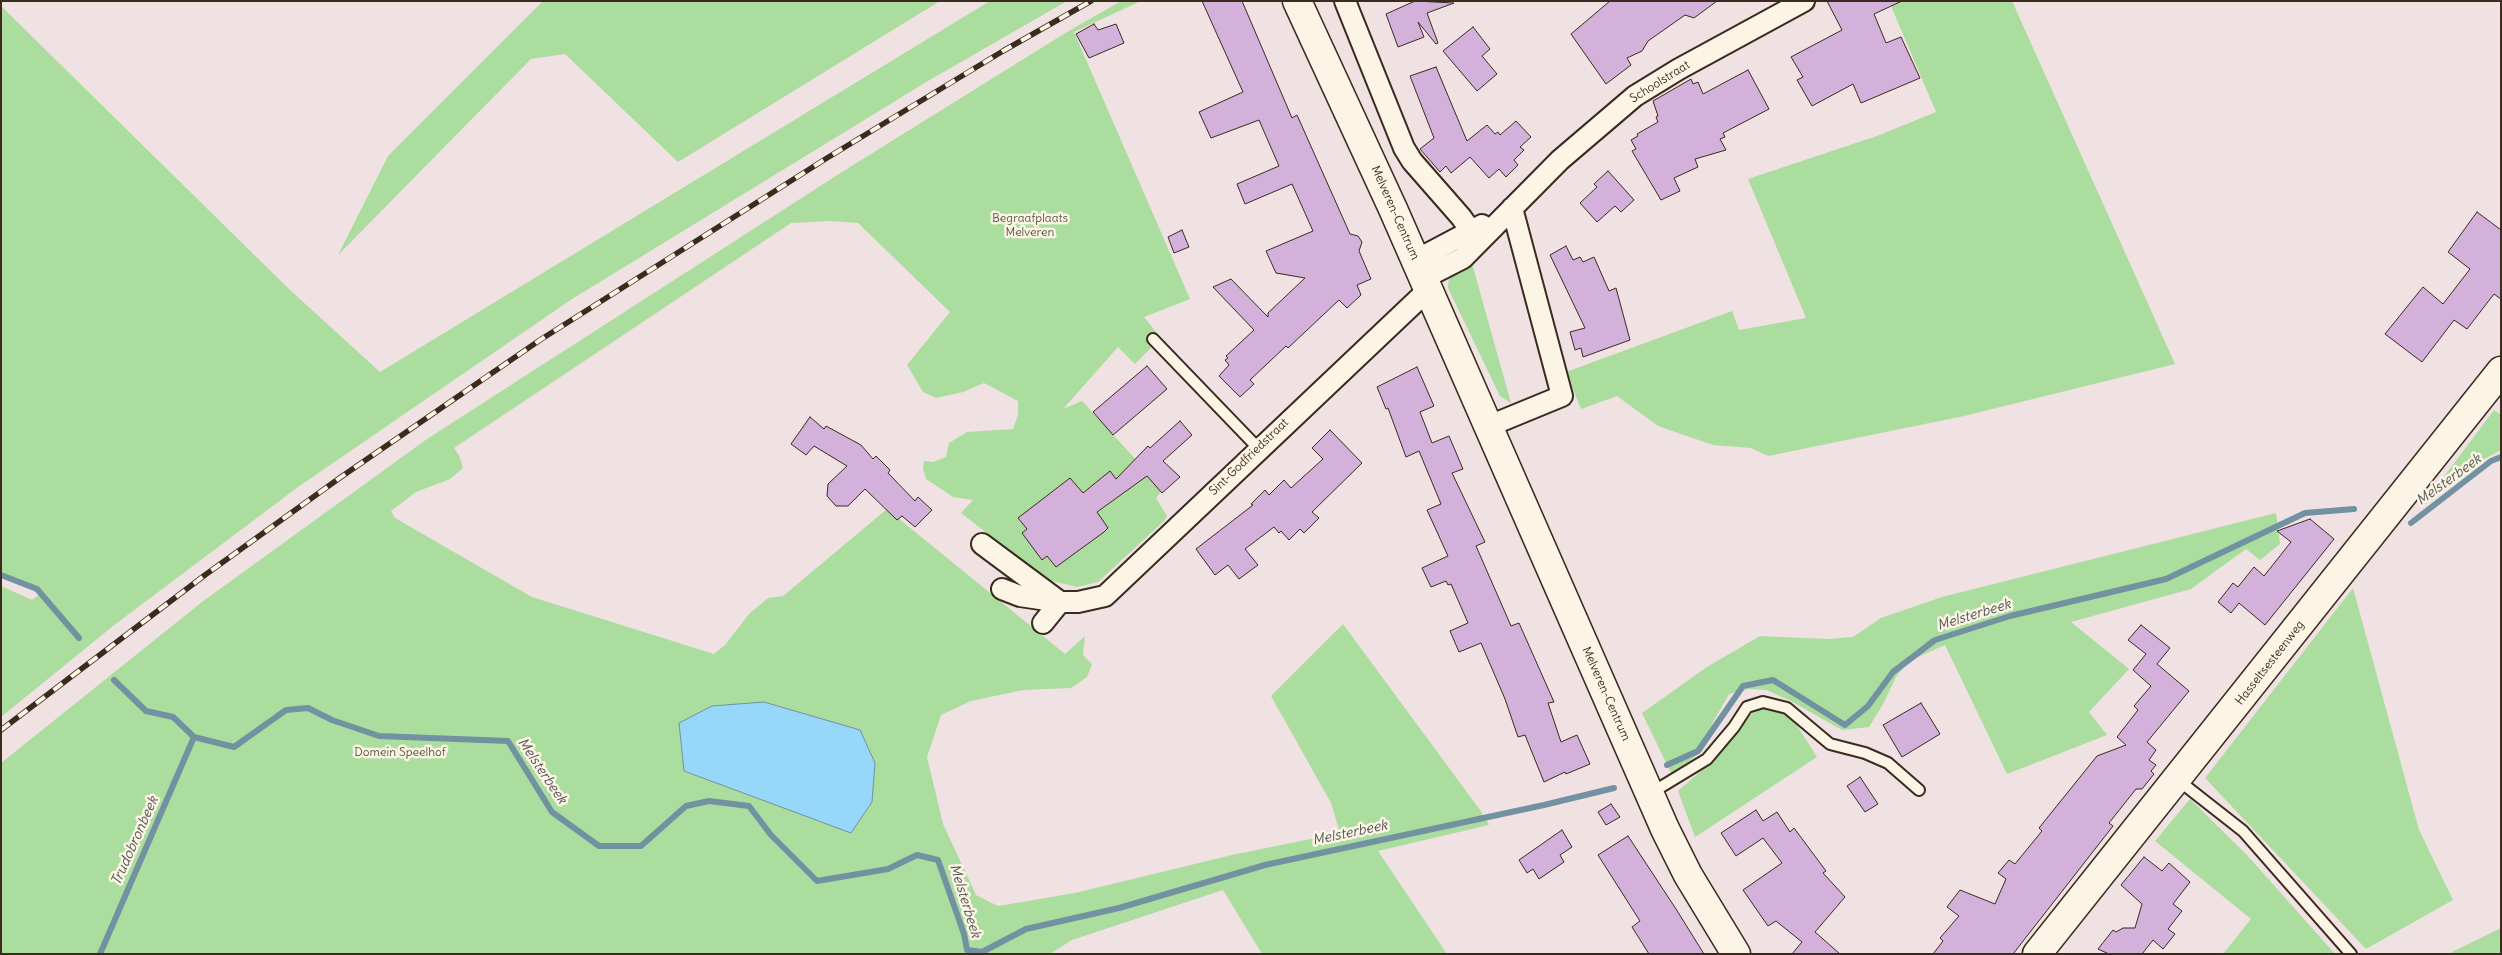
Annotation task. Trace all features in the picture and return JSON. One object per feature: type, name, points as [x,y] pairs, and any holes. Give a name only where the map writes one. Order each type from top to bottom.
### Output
[{"type":"main road","name":"Melveren-Centrum","points":[[1297,1],[1423,275],[1650,793],[1688,875],[1736,954]]},
{"type":"main road","name":"Hasseltsesteenweg","points":[[2037,954],[2178,780],[2501,371]]},
{"type":"street","points":[[1345,1],[1404,148],[1412,161],[1471,231]]},
{"type":"street","name":"Schoolstraat","points":[[1423,275],[1463,258],[1560,160],[1636,96],[1695,60],[1804,1]]},
{"type":"street","name":"Schoolstraat","points":[[1423,275],[1471,231],[1512,208]]},
{"type":"street","points":[[1489,426],[1562,396],[1512,208]]},
{"type":"street","name":"Sint-Godfriedstraat","points":[[1002,589],[1020,596],[1060,602],[1078,602],[1105,596],[1258,448],[1423,275]]},
{"type":"street","points":[[982,544],[1060,602],[1043,623]]},
{"type":"lane","points":[[1153,339],[1258,448]]},
{"type":"lane","points":[[1650,793],[1707,759],[1734,727],[1747,707],[1763,702],[1787,708],[1830,744],[1865,753],[1888,764],[1919,790]]},
{"type":"lane","points":[[2178,780],[2243,831],[2351,954]]},
{"type":"green space","points":[[543,1],[940,1],[678,162],[565,54],[531,59],[338,255],[388,156]]},
{"type":"green space","points":[[990,1],[1067,1],[928,81],[572,299],[298,487],[113,626],[1,717],[1,586],[32,600],[42,593],[1,573],[1,6],[290,290],[380,372]]},
{"type":"green space","name":"Domein Speelhof","points":[[1121,1],[1141,1],[1074,32],[1190,299],[1144,317],[1161,338],[1135,364],[1118,347],[1063,409],[1082,401],[1163,489],[1156,498],[1167,516],[1164,521],[1098,582],[1077,587],[1048,580],[961,513],[973,500],[953,497],[926,479],[923,469],[924,461],[933,462],[946,457],[949,443],[967,432],[1013,429],[1018,415],[1018,401],[984,383],[963,392],[936,398],[923,392],[907,365],[950,312],[858,223],[830,221],[791,223],[454,448],[459,455],[463,468],[450,479],[416,492],[391,511],[395,518],[532,597],[714,654],[725,645],[749,614],[768,598],[783,596],[887,509],[1065,654],[1085,636],[1083,655],[1092,664],[1087,677],[1071,688],[1023,690],[971,701],[941,715],[927,757],[943,824],[976,895],[998,906],[1075,893],[1232,855],[1340,833],[1331,803],[1271,696],[1343,624],[1480,810],[1489,825],[1378,851],[1447,954],[1262,954],[1223,890],[1072,940],[1050,954],[1,954],[1,763],[202,602],[427,439],[842,172],[1067,32]],"holes":[[[1110,471],[1125,492],[1097,512],[1103,532],[1056,567],[1047,556],[1042,559],[1022,533],[1027,529],[1018,518],[1065,482],[1083,493]]]},
{"type":"green space","points":[[1889,1],[2012,1],[2175,364],[1964,416],[1768,456],[1751,448],[1713,445],[1658,426],[1617,396],[1581,409],[1566,372],[1732,311],[1739,330],[1806,318],[1748,179],[1877,136],[1936,112]]},
{"type":"green space","points":[[1471,260],[1511,403],[1500,396],[1448,288],[1449,275]]},
{"type":"green space","points":[[2494,410],[2501,415],[2501,450],[2477,463],[2422,506]]},
{"type":"green space","points":[[2276,513],[2280,544],[2260,560],[2246,549],[2191,589],[2071,622],[2129,669],[2089,712],[2107,735],[2007,774],[1945,645],[1909,661],[1896,677],[1869,727],[1842,730],[1789,700],[1766,690],[1748,689],[1729,694],[1712,724],[1701,752],[1672,775],[1642,713],[1707,667],[1760,636],[1829,639],[1853,637],[1881,618],[1942,597]]},
{"type":"green space","points":[[2353,588],[2419,830],[2453,900],[2366,949],[2205,778]]},
{"type":"green space","points":[[1776,708],[1791,716],[1817,757],[1695,837],[1678,791],[1709,764],[1733,736],[1742,722],[1758,709]]},
{"type":"green space","points":[[2190,799],[2247,855],[2335,954],[2223,954],[2251,919],[2155,841]]},
{"type":"green space","points":[[2501,928],[2501,954],[2448,954]]},
{"type":"water","points":[[764,702],[860,730],[875,763],[872,802],[851,833],[684,771],[679,723],[712,706]]},
{"type":"building","points":[[1202,1],[1242,1],[1292,118],[1297,115],[1350,234],[1358,236],[1362,242],[1359,251],[1371,279],[1357,285],[1361,295],[1347,308],[1339,300],[1288,348],[1286,346],[1250,380],[1254,384],[1240,397],[1219,376],[1229,365],[1225,360],[1228,358],[1226,356],[1254,330],[1213,287],[1231,279],[1268,317],[1268,313],[1305,278],[1276,273],[1266,251],[1313,231],[1292,184],[1245,204],[1237,184],[1279,166],[1259,120],[1211,138],[1199,112],[1243,92]]},
{"type":"building","points":[[1415,1],[1454,3],[1427,13],[1438,43],[1436,44],[1418,22],[1424,37],[1398,47],[1386,14]]},
{"type":"building","points":[[1610,1],[1717,1],[1694,18],[1685,15],[1648,41],[1642,51],[1627,58],[1631,65],[1606,84],[1571,34]]},
{"type":"building","points":[[1827,1],[1902,1],[1874,14],[1886,43],[1901,37],[1920,78],[1861,103],[1853,84],[1812,106],[1797,80],[1803,77],[1791,57],[1842,30]]},
{"type":"building","points":[[1094,24],[1098,30],[1116,24],[1124,43],[1089,58],[1076,34]]},
{"type":"building","points":[[1473,27],[1490,49],[1482,56],[1497,74],[1477,91],[1443,51]]},
{"type":"building","points":[[1436,67],[1467,141],[1487,125],[1495,134],[1498,132],[1500,135],[1516,121],[1531,137],[1520,147],[1524,150],[1514,160],[1518,165],[1506,177],[1499,169],[1489,178],[1470,157],[1451,173],[1446,166],[1440,172],[1420,149],[1434,138],[1410,76]]},
{"type":"building","points":[[1748,70],[1769,109],[1723,133],[1725,137],[1720,139],[1726,150],[1695,159],[1698,167],[1674,178],[1680,191],[1661,200],[1632,151],[1636,149],[1631,140],[1638,136],[1637,134],[1658,122],[1653,101],[1691,79],[1693,84],[1698,82],[1703,94]]},
{"type":"building","points":[[1608,171],[1634,200],[1621,212],[1615,206],[1597,222],[1580,203],[1597,187],[1594,184]]},
{"type":"building","points":[[2477,212],[2501,230],[2501,299],[2494,294],[2467,329],[2454,320],[2422,362],[2385,334],[2423,287],[2443,304],[2470,269],[2448,252]]},
{"type":"building","points":[[1182,230],[1189,247],[1174,253],[1168,237]]},
{"type":"building","points":[[1566,246],[1573,260],[1580,257],[1583,262],[1594,257],[1609,291],[1616,288],[1630,340],[1583,357],[1581,348],[1575,350],[1570,332],[1585,328],[1550,255]]},
{"type":"building","points":[[1147,366],[1167,389],[1113,435],[1093,412]]},
{"type":"building","points":[[1417,367],[1434,406],[1420,412],[1432,443],[1449,436],[1463,469],[1452,473],[1485,542],[1476,546],[1511,626],[1519,623],[1554,702],[1548,703],[1561,742],[1577,735],[1590,764],[1566,774],[1565,772],[1544,782],[1525,735],[1518,737],[1505,699],[1481,643],[1459,652],[1450,631],[1468,623],[1451,584],[1448,585],[1446,581],[1431,587],[1422,568],[1448,556],[1427,510],[1441,504],[1419,451],[1406,457],[1388,408],[1386,409],[1377,387]]},
{"type":"building","points":[[810,417],[824,429],[826,426],[861,445],[873,459],[876,456],[890,470],[888,473],[915,501],[918,497],[932,510],[915,527],[902,516],[897,520],[865,489],[848,506],[836,506],[827,496],[828,484],[847,466],[814,446],[806,455],[791,444]]},
{"type":"building","points":[[1180,421],[1192,435],[1163,461],[1180,477],[1162,493],[1147,476],[1097,512],[1108,528],[1104,532],[1056,567],[1047,556],[1042,560],[1022,533],[1027,529],[1018,518],[1070,478],[1083,493],[1110,471],[1116,479],[1148,446],[1150,448]]},
{"type":"building","points":[[1330,430],[1362,463],[1312,512],[1319,518],[1304,533],[1300,529],[1289,540],[1281,531],[1279,533],[1274,527],[1245,549],[1258,565],[1239,579],[1228,565],[1215,575],[1196,549],[1253,505],[1251,504],[1265,490],[1269,495],[1284,480],[1291,488],[1323,459],[1312,448]]},
{"type":"building","points":[[2310,519],[2334,539],[2265,625],[2239,603],[2231,613],[2218,602],[2233,583],[2238,587],[2254,567],[2264,576],[2291,542],[2277,531]]},
{"type":"building","points":[[2141,625],[2170,648],[2157,664],[2189,691],[2147,742],[2156,750],[2149,760],[2156,765],[2151,771],[2154,774],[2142,789],[2136,789],[2109,823],[2113,826],[2013,954],[1933,954],[1943,941],[1940,938],[1959,916],[1947,907],[1960,890],[1995,904],[2006,879],[1998,873],[2009,860],[2015,864],[2042,831],[2039,828],[2097,756],[2126,745],[2117,737],[2138,710],[2134,706],[2151,686],[2133,670],[2146,654],[2128,640]]},
{"type":"building","points":[[1921,703],[1940,734],[1902,757],[1883,725]]},
{"type":"building","points":[[1860,777],[1878,804],[1865,812],[1847,786]]},
{"type":"building","points":[[1611,804],[1620,817],[1606,825],[1598,812]]},
{"type":"building","points":[[1756,810],[1763,821],[1777,812],[1790,832],[1794,828],[1826,871],[1823,873],[1845,897],[1815,932],[1840,954],[1792,954],[1802,942],[1776,921],[1768,926],[1743,890],[1782,863],[1763,838],[1736,856],[1721,833]]},
{"type":"building","points":[[1562,830],[1572,847],[1560,855],[1564,862],[1539,879],[1533,869],[1527,873],[1519,860]]},
{"type":"building","points":[[1628,836],[1704,954],[1649,954],[1632,927],[1640,921],[1598,855]]},
{"type":"building","points":[[2144,857],[2162,871],[2169,863],[2190,882],[2173,904],[2182,911],[2168,929],[2175,934],[2163,949],[2153,940],[2142,954],[2109,954],[2098,949],[2113,930],[2116,932],[2123,928],[2135,928],[2142,904],[2121,885]]},
{"type":"waterway","name":"Melsterbeek","points":[[2411,523],[2491,461],[2501,457]]},
{"type":"waterway","name":"Melsterbeek","points":[[1667,765],[1698,751],[1743,686],[1773,680],[1845,725],[1868,706],[1893,672],[1935,640],[2010,616],[2166,579],[2305,513],[2354,509]]},
{"type":"waterway","name":"Melsterbeek","points":[[1,575],[37,589],[79,638]]},
{"type":"waterway","name":"Melsterbeek","points":[[114,680],[146,711],[173,717],[194,737],[234,747],[286,710],[308,708],[332,720],[379,736],[508,741],[552,812],[599,846],[641,846],[686,806],[709,801],[749,806],[771,835],[817,881],[888,869],[917,855],[938,860],[964,934],[967,950],[982,952],[1026,929],[1119,908],[1265,865],[1544,805],[1614,788]]},
{"type":"waterway","name":"Trudobronbeek","points":[[100,954],[194,737]]},
{"type":"railway","points":[[1,730],[205,575],[341,477],[540,340],[827,158],[1003,51],[1091,1]]},
{"type":"park label","name":"Begraafplaats Melveren","points":[[1030,226]]}]
